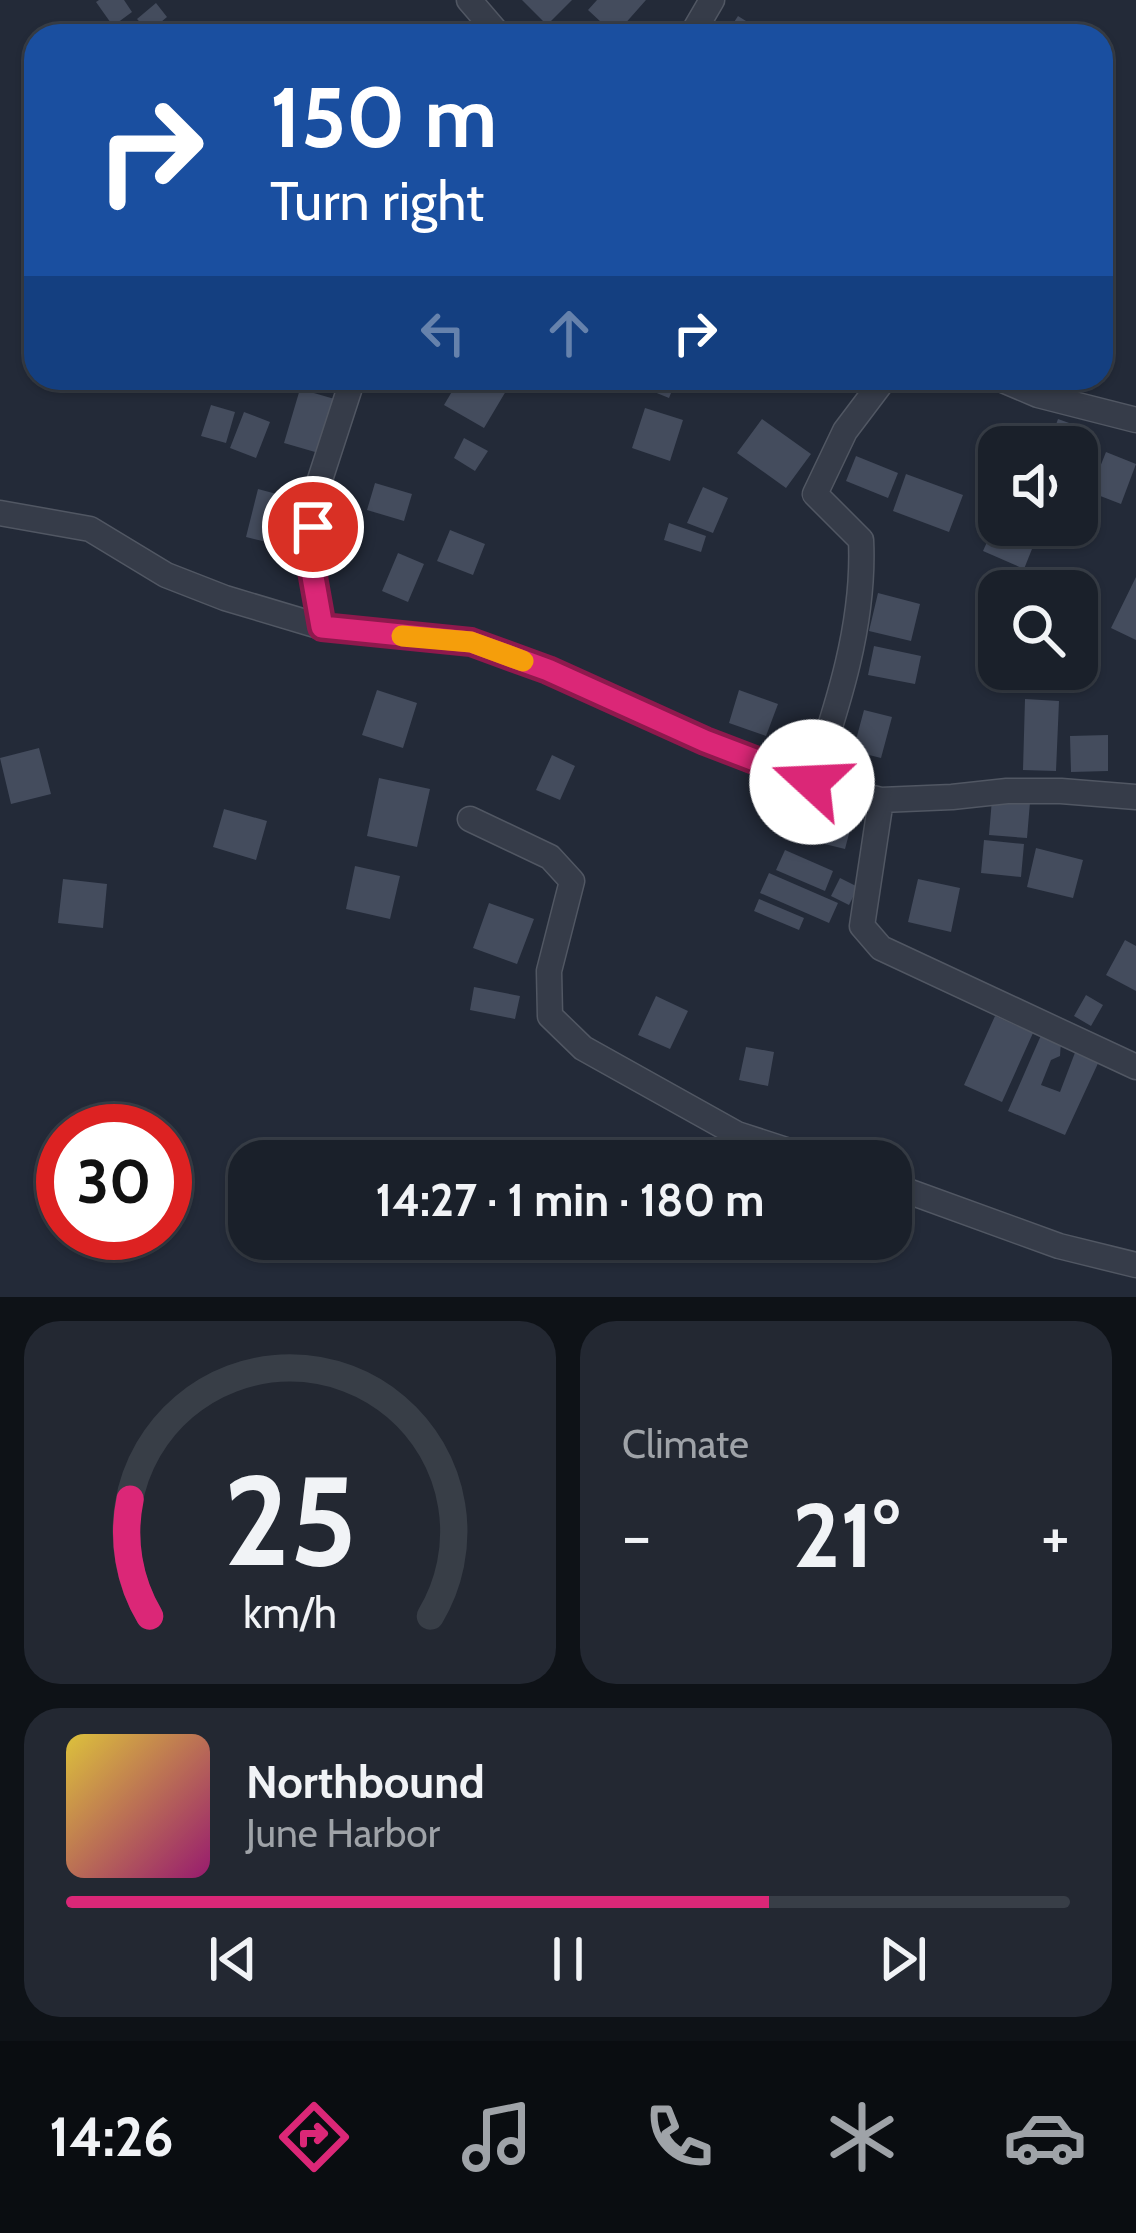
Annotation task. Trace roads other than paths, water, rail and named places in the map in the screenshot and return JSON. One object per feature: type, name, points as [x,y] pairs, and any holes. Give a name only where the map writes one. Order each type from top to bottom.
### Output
[{"type":"street","points":[[469,0],[490,24]]},
{"type":"street","points":[[322,627],[310,560],[315,495],[349,390]]},
{"type":"street","points":[[812,782],[844,685],[862,569],[861,540],[815,494],[845,431],[876,390]]},
{"type":"street","points":[[1026,390],[1136,420]]},
{"type":"street","points":[[0,513],[90,529],[166,575],[322,627],[471,642],[548,670],[705,741],[812,782],[881,800],[1006,791],[1136,797]]},
{"type":"street","points":[[881,800],[862,926],[881,948],[1136,1067]]},
{"type":"street","points":[[470,819],[550,856],[572,881],[549,971],[550,1016],[583,1048],[758,1140]]},
{"type":"street","points":[[912,1193],[1059,1246],[1136,1265]]}]
